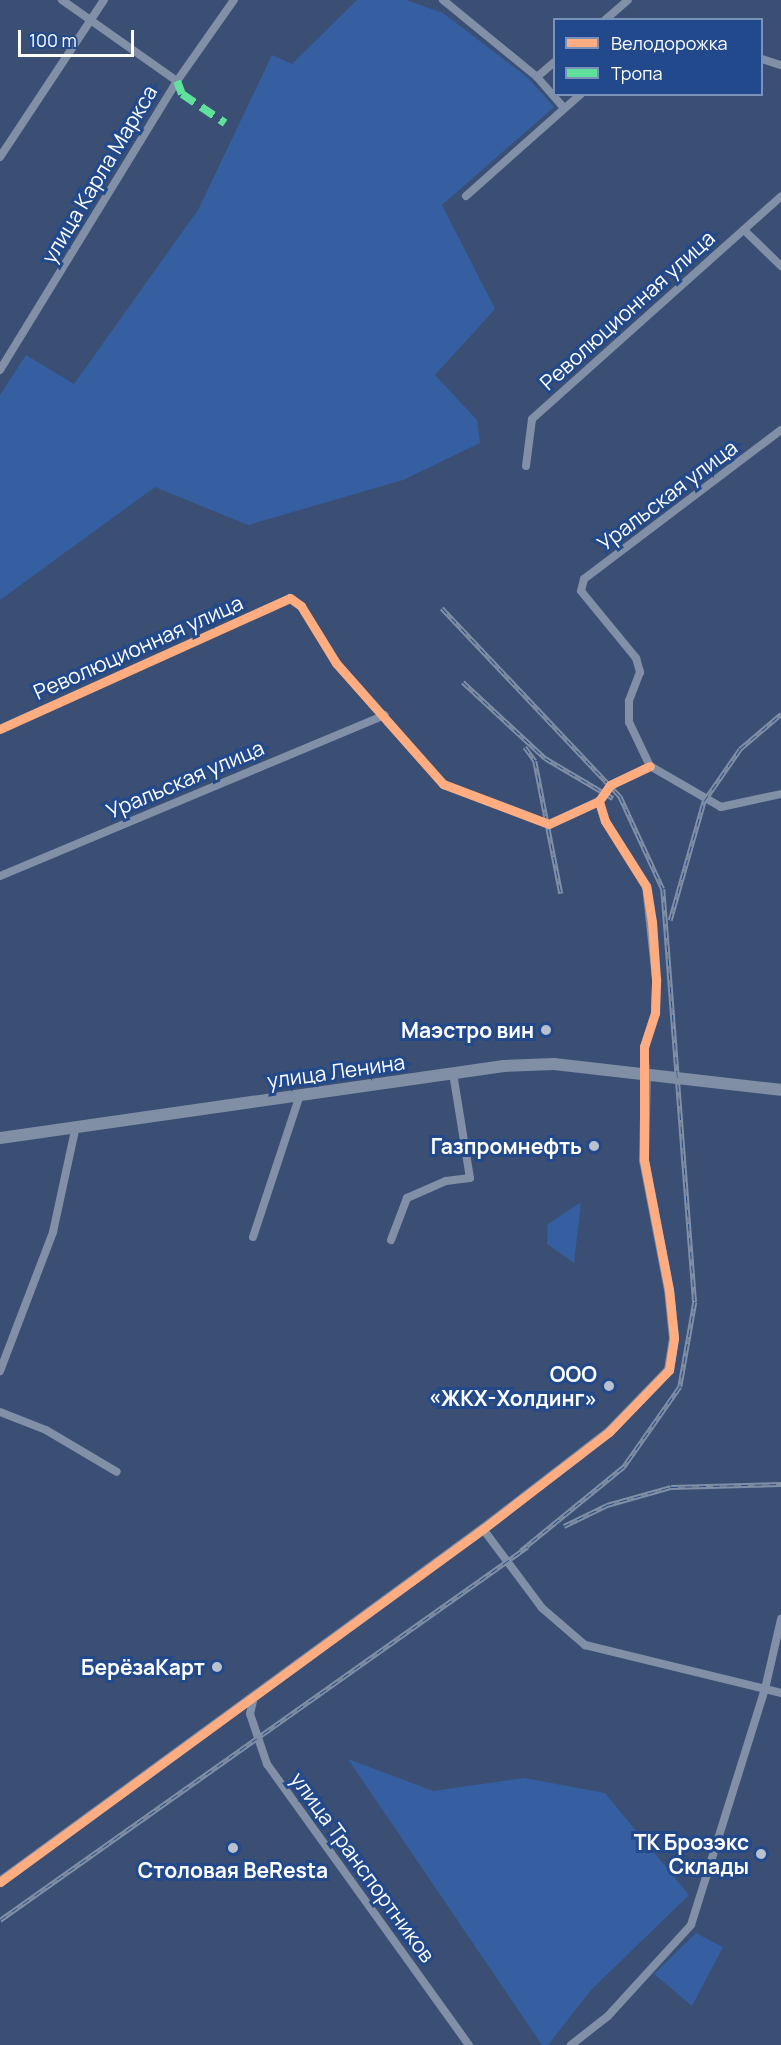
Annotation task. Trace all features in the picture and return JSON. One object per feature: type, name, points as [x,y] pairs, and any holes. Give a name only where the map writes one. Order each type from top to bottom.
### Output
[{"type":"main road","name":"улица Ленина","points":[[0,1138],[75,1130],[453,1073],[554,1064],[781,1090]]},
{"type":"street","points":[[62,0],[177,81]]},
{"type":"street","points":[[0,157],[104,0]]},
{"type":"street","name":"улица Карла Маркса","points":[[0,370],[177,81],[234,0]]},
{"type":"street","points":[[443,0],[537,77],[553,95]]},
{"type":"street","points":[[607,18],[628,0]]},
{"type":"street","points":[[763,59],[781,65]]},
{"type":"street","points":[[537,77],[553,64]]},
{"type":"street","points":[[553,96],[563,107]]},
{"type":"street","points":[[466,196],[563,107],[578,96]]},
{"type":"street","name":"Революционная улица","points":[[526,466],[532,418],[781,196]]},
{"type":"street","points":[[744,230],[781,266]]},
{"type":"street","name":"Уральская улица","points":[[650,766],[629,722],[629,701],[640,672],[636,658],[581,591],[584,579],[781,430]]},
{"type":"street","name":"Революционная улица","points":[[0,729],[290,598],[301,606],[336,663],[385,715]]},
{"type":"street","points":[[385,715],[443,784],[457,793],[549,824],[599,801],[610,785],[650,766],[721,807],[781,794]]},
{"type":"street","name":"Уральская улица","points":[[0,876],[385,715]]},
{"type":"street","points":[[0,1882],[253,1701],[483,1529],[609,1432],[669,1370],[674,1338],[669,1290],[644,1160],[646,1074],[644,1047],[655,1013],[656,979],[646,886],[605,821],[599,801]]},
{"type":"street","points":[[391,1240],[407,1198],[446,1181],[470,1179],[453,1073]]},
{"type":"street","points":[[253,1237],[300,1095]]},
{"type":"street","points":[[0,1371],[53,1232],[75,1130]]},
{"type":"street","points":[[0,1412],[46,1430],[117,1472]]},
{"type":"street","points":[[483,1529],[542,1608],[585,1645],[781,1693]]},
{"type":"street","points":[[571,2045],[608,2016],[691,1925],[765,1689],[781,1619]]},
{"type":"street","name":"улица Транспортников","points":[[253,1701],[250,1714],[267,1764],[469,2045]]},
{"type":"shaded area","points":[[357,0],[406,0],[443,13],[527,77],[554,107],[442,205],[495,309],[435,375],[477,420],[480,443],[403,480],[248,525],[155,487],[0,600],[0,395],[26,355],[74,384],[198,210],[272,55],[292,64]]},
{"type":"shaded area","points":[[581,1202],[574,1263],[547,1244],[548,1224]]},
{"type":"shaded area","points":[[348,1759],[433,1791],[524,1778],[605,1793],[689,1895],[591,1990],[548,2045],[542,2045]]},
{"type":"shaded area","points":[[696,1933],[723,1947],[692,2006],[654,1974]]},
{"type":"railway","points":[[442,608],[620,796],[663,889],[695,1302],[680,1387],[624,1467],[521,1551]]},
{"type":"railway","points":[[463,682],[545,758],[613,798]]},
{"type":"railway","points":[[670,920],[704,801],[740,749],[781,714]]},
{"type":"railway","points":[[525,747],[535,761],[561,893]]},
{"type":"railway","points":[[564,1526],[607,1505],[671,1487],[781,1484]]},
{"type":"railway","points":[[0,1920],[527,1547]]},
{"type":"marked path","points":[[177,81],[182,94],[225,123]]},
{"type":"cycle path","points":[[0,729],[290,598],[301,606],[336,663],[443,784],[549,824],[599,801]]},
{"type":"cycle path","points":[[0,1882],[483,1529],[609,1432],[669,1370],[674,1338],[669,1290],[644,1160],[644,1047],[655,1013],[656,979],[652,922],[646,886],[605,821],[599,801],[610,785],[650,766]]},
{"type":"place","name":"Маэстро вин","points":[[546,1030]]},
{"type":"place","name":"Газпромнефть","points":[[594,1146]]},
{"type":"place","name":"ООО «ЖКХ-Холдинг»","points":[[609,1386]]},
{"type":"place","name":"БерёзаКарт","points":[[217,1667]]},
{"type":"place","name":"Столовая BeResta","points":[[233,1848]]},
{"type":"place","name":"ТК Брозэкс Склады","points":[[761,1854]]}]
